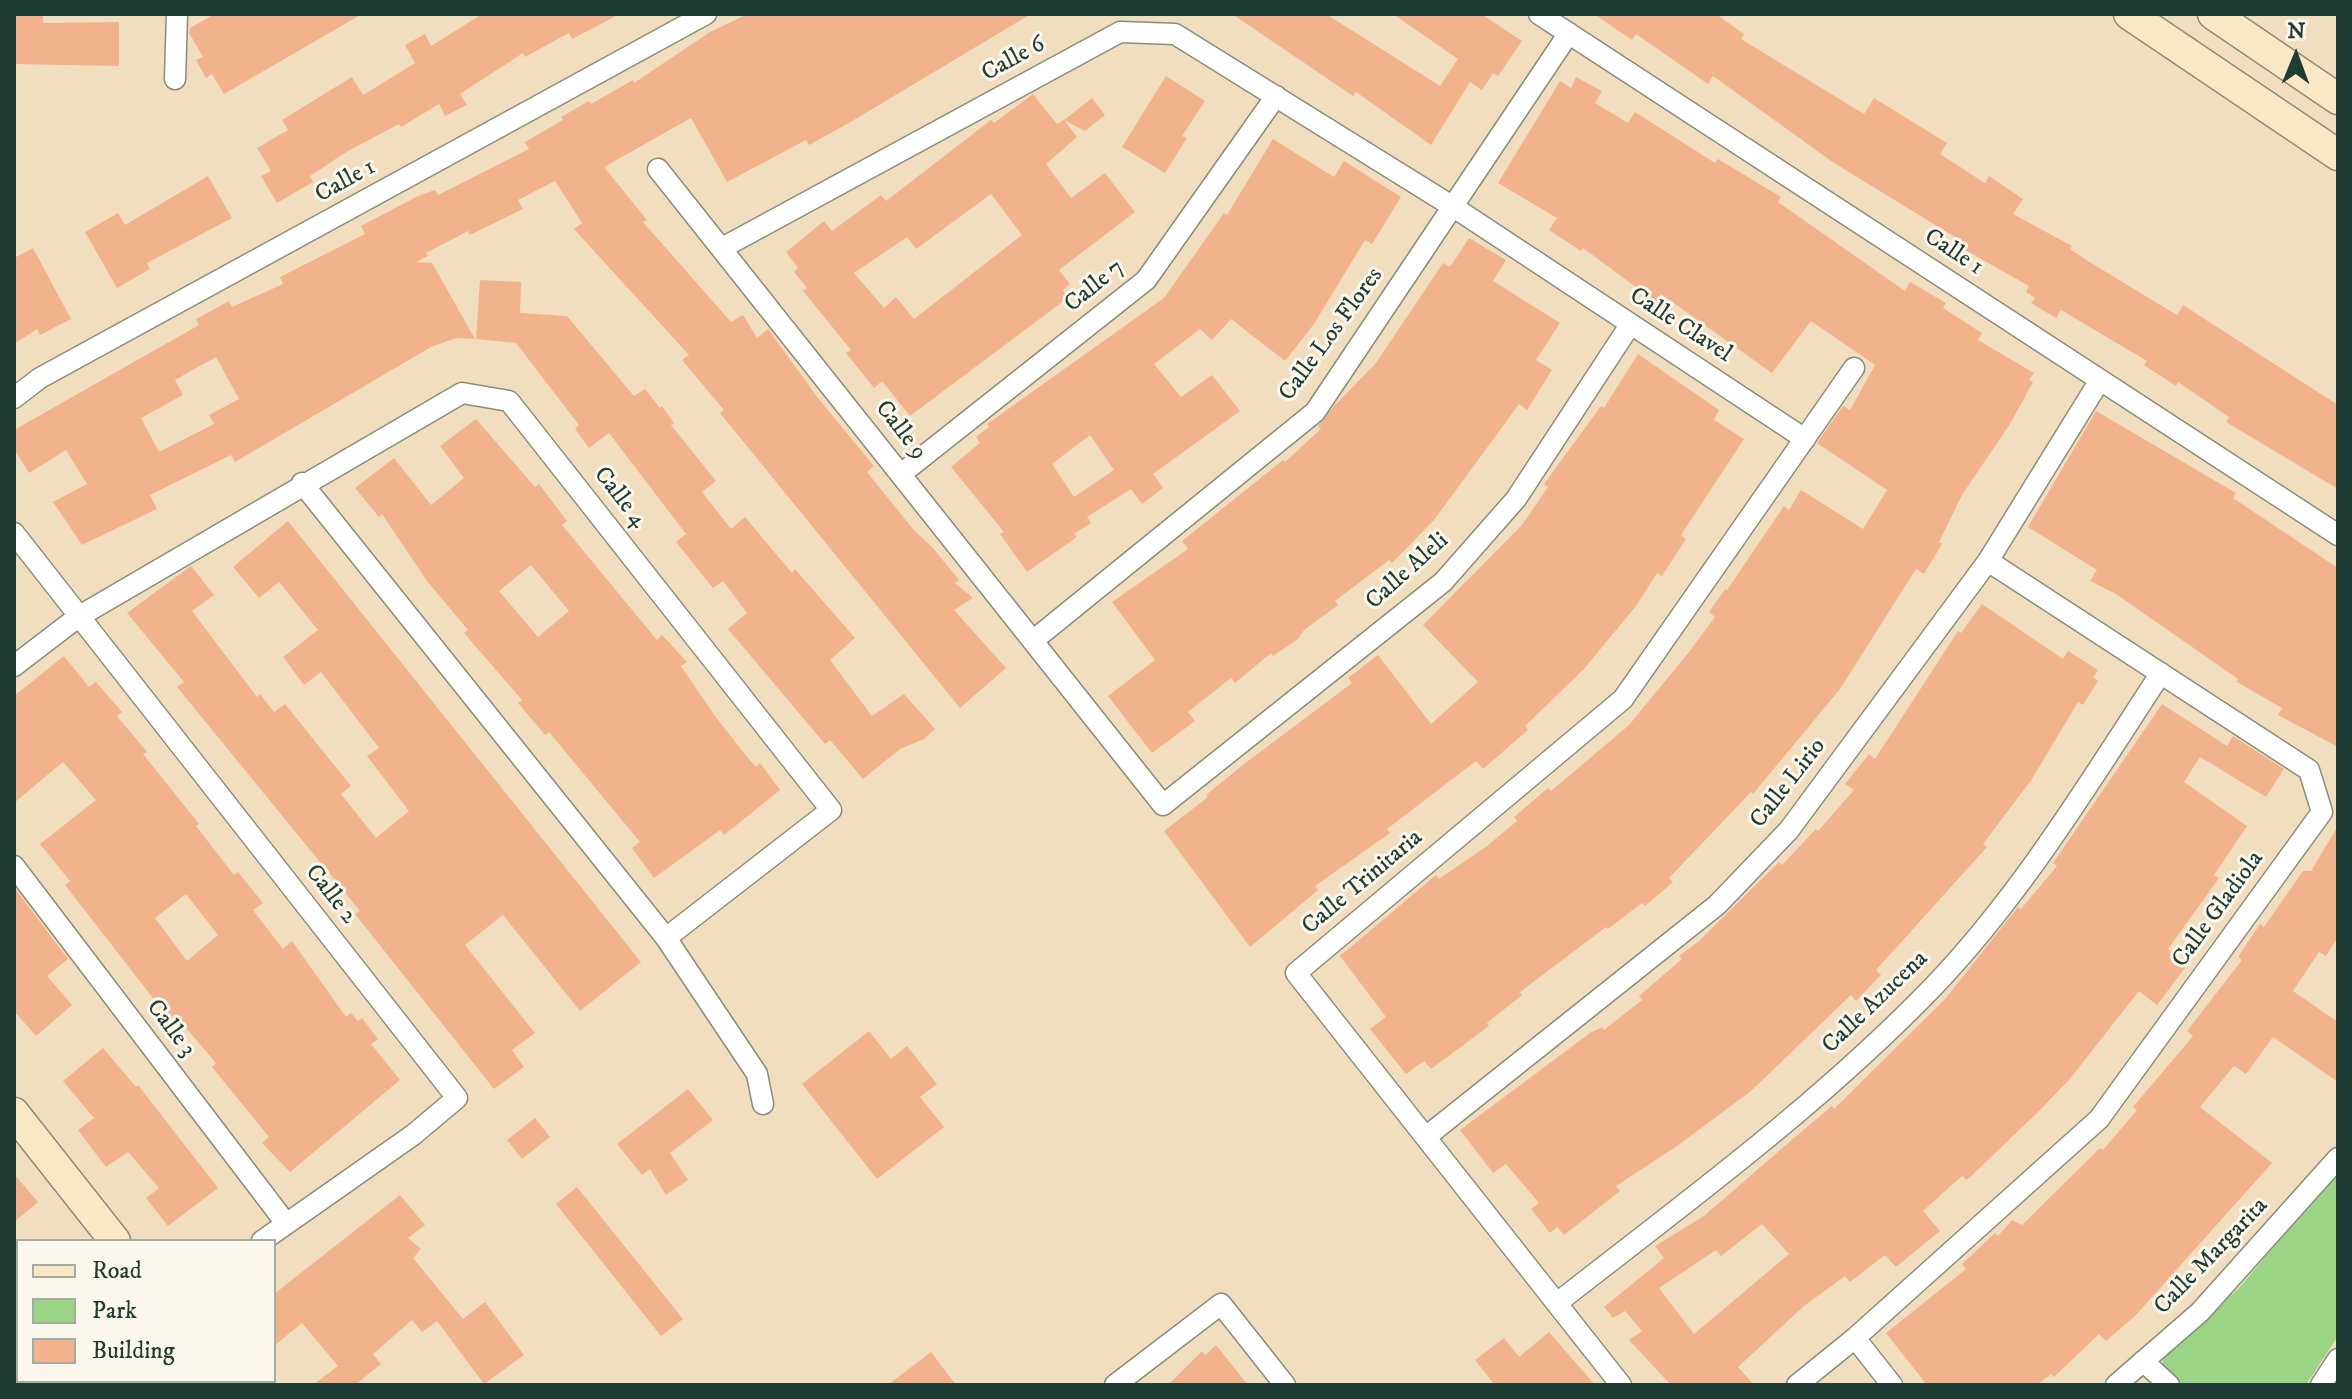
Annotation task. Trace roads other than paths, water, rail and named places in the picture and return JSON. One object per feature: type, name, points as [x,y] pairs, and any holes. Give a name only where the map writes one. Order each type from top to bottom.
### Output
[{"type":"main road","points":[[2129,14],[2338,155]]},
{"type":"main road","points":[[2213,14],[2338,99]]},
{"type":"main road","points":[[14,1113],[113,1239]]},
{"type":"street","points":[[175,79],[177,14]]},
{"type":"street","name":"Calle 1","points":[[14,398],[40,378],[706,14]]},
{"type":"street","name":"Calle 1","points":[[1539,14],[2338,535]]},
{"type":"street","name":"Calle 6","points":[[722,248],[1120,32],[1175,34],[1455,208]]},
{"type":"street","name":"Calle Los Flores","points":[[1035,639],[1315,412],[1455,208],[1569,33]]},
{"type":"street","name":"Calle 7","points":[[901,474],[1146,280],[1276,96]]},
{"type":"street","name":"Calle 9","points":[[658,169],[1035,639],[1163,805]]},
{"type":"street","name":"Calle Clavel","points":[[1455,208],[1805,439]]},
{"type":"street","name":"Calle Aleli","points":[[1163,805],[1443,582],[1516,499],[1630,325]]},
{"type":"street","points":[[1805,439],[1854,368]]},
{"type":"street","name":"Calle Lirio","points":[[1427,1136],[1717,905],[1789,830],[1988,561],[2100,380]]},
{"type":"street","name":"Calle 4","points":[[78,617],[302,483],[462,393],[509,401],[831,810],[666,938]]},
{"type":"street","name":"Calle Trinitaria","points":[[1621,1385],[1296,973],[1623,699],[1805,439]]},
{"type":"street","points":[[302,483],[666,938],[757,1074],[763,1104]]},
{"type":"street","name":"Calle 2","points":[[14,533],[457,1098],[413,1135],[264,1239]]},
{"type":"street","name":"Calle Gladiola","points":[[1855,1338],[2099,1119],[2322,812],[2309,770],[1988,561]]},
{"type":"street","points":[[14,666],[78,617]]},
{"type":"street","name":"Calle Azucena","points":[[1557,1303],[1791,1121],[1933,987],[2023,882],[2161,673]]},
{"type":"street","name":"Calle 3","points":[[14,866],[285,1222]]},
{"type":"street","name":"Calle Margarita","points":[[2116,1385],[2200,1312],[2338,1158]]},
{"type":"street","points":[[1115,1385],[1221,1304],[1285,1385]]},
{"type":"street","points":[[1797,1385],[1855,1338],[1892,1385]]},
{"type":"street","points":[[2321,1385],[2338,1359]]},
{"type":"street","points":[[2143,1361],[2169,1385]]}]
